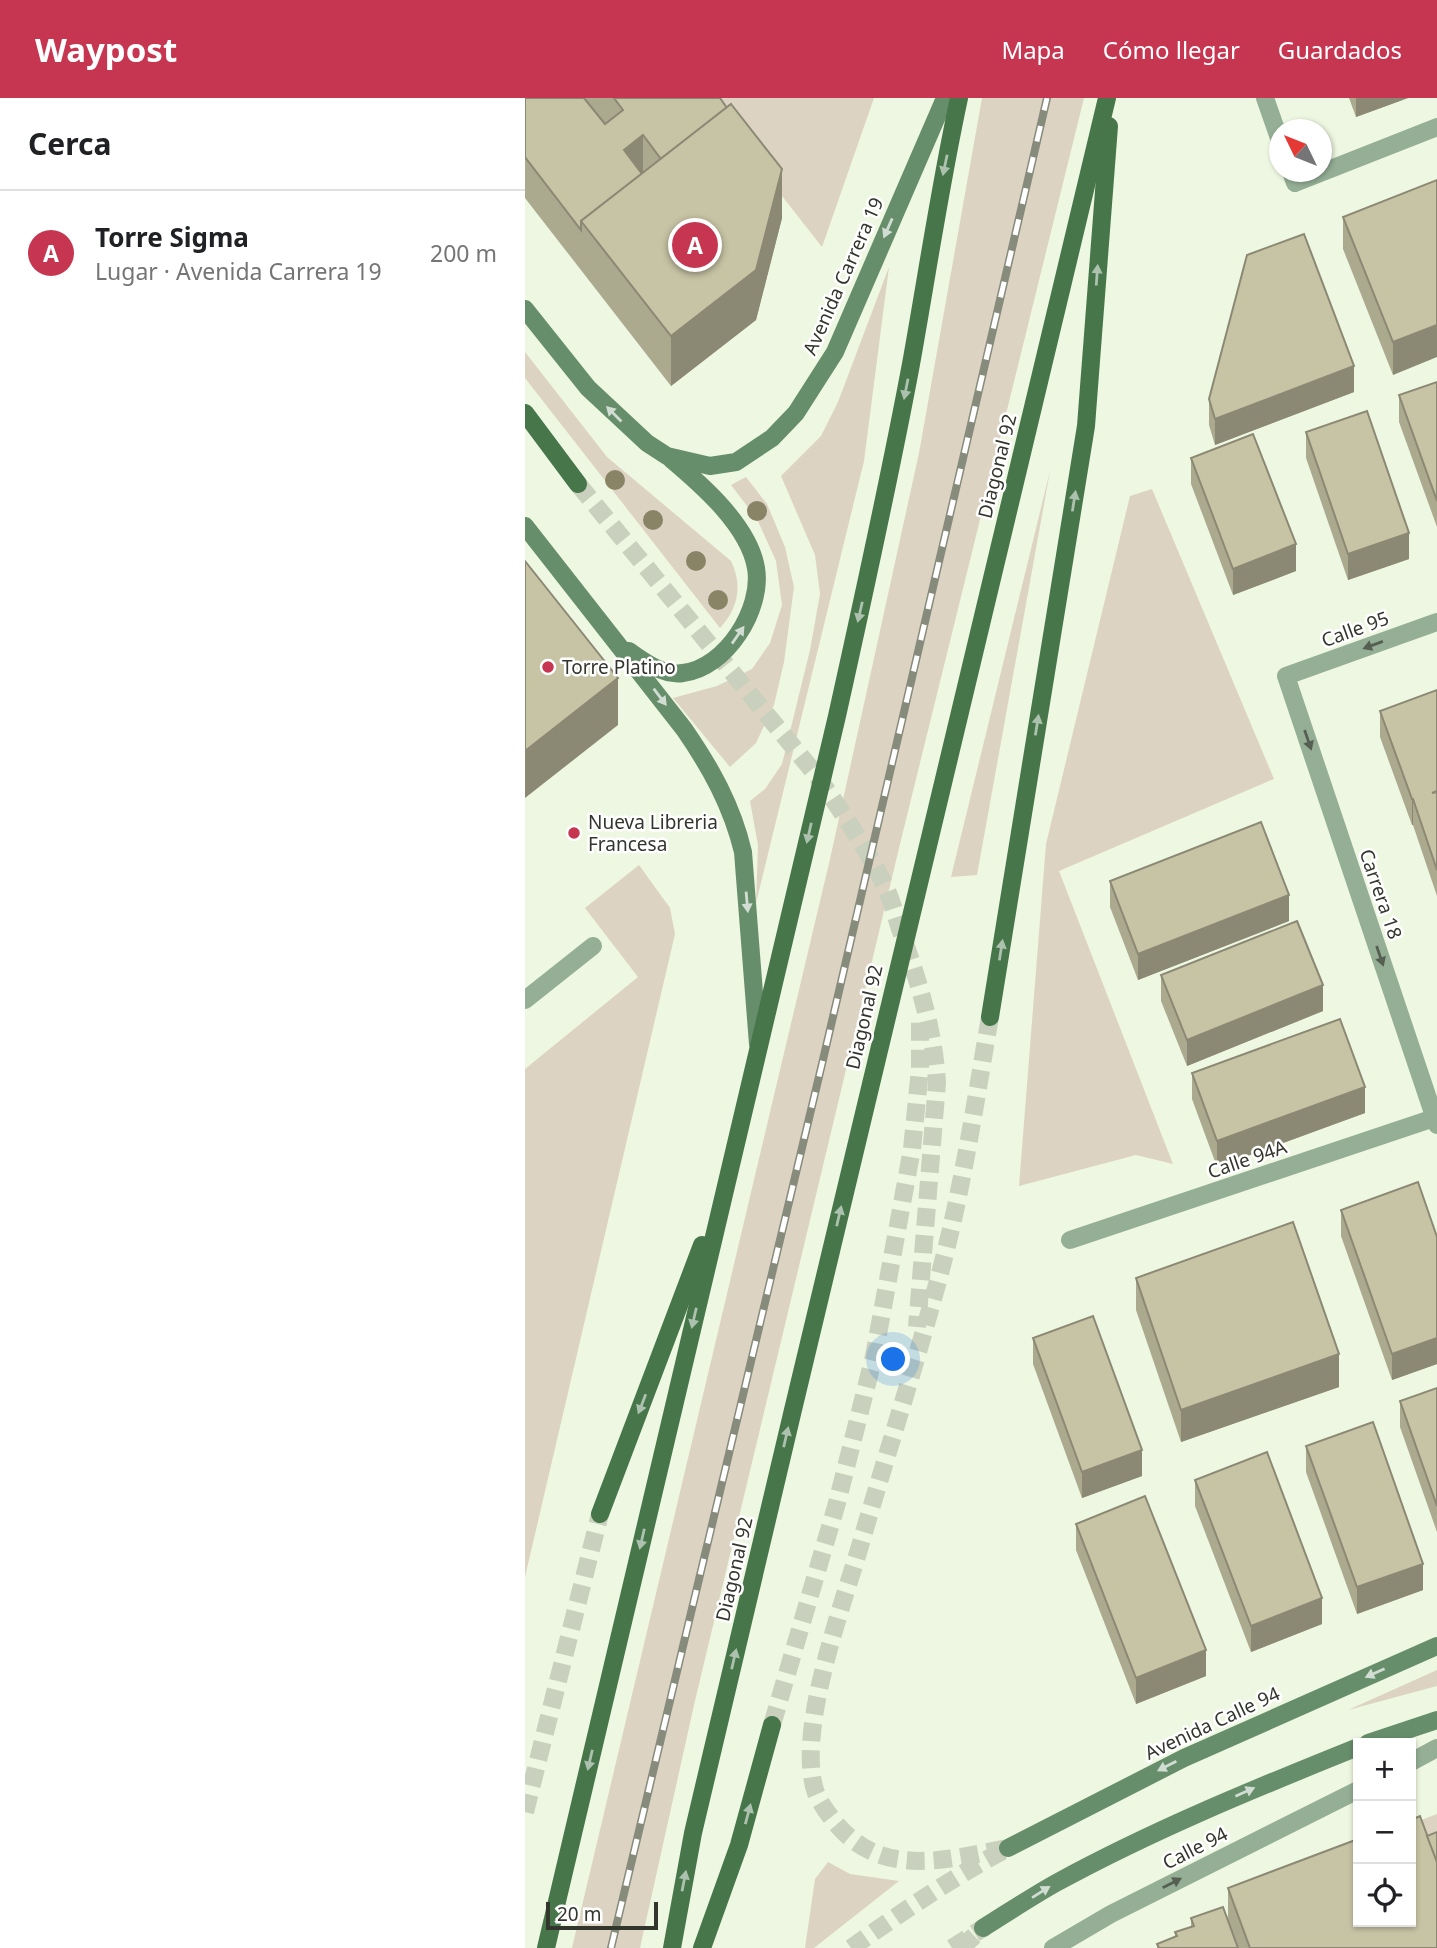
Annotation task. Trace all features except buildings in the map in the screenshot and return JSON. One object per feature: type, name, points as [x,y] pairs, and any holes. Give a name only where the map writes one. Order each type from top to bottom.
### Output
[{"type":"main road","name":"Avenida Carrera 19","points":[[525,309],[588,388],[647,443],[667,456],[710,466],[736,462],[772,438],[796,413],[835,352],[945,98]]},
{"type":"main road","points":[[546,1948],[837,716],[880,523],[959,98]]},
{"type":"main road","points":[[990,1017],[1086,426],[1109,98]]},
{"type":"main road","name":"Diagonal 92","points":[[672,1948],[693,1833],[795,1400],[1109,98]]},
{"type":"main road","points":[[525,413],[578,484]]},
{"type":"main road","points":[[618,643],[660,670],[682,674],[703,666],[730,645],[749,618],[758,591],[756,566],[745,541],[726,512],[698,482],[667,456]]},
{"type":"main road","points":[[525,526],[702,755],[726,798],[736,822],[743,852],[758,1048]]},
{"type":"main road","points":[[600,1514],[727,1180]]},
{"type":"main road","name":"Avenida Calle 94","points":[[1008,1848],[1184,1758],[1437,1646]]},
{"type":"main road","points":[[1384,1738],[1437,1720]]},
{"type":"main road","points":[[702,1948],[739,1845],[772,1725]]},
{"type":"main road","points":[[983,1928],[1055,1884],[1143,1839],[1254,1788],[1353,1749]]},
{"type":"street","points":[[1265,98],[1272,119]]},
{"type":"street","points":[[1332,163],[1437,127]]},
{"type":"street","name":"Calle 95","points":[[1286,676],[1437,622]]},
{"type":"street","name":"Carrera 18","points":[[1286,676],[1436,1120]]},
{"type":"street","points":[[525,1000],[593,946]]},
{"type":"street","name":"Calle 94A","points":[[1070,1240],[1436,1120]]},
{"type":"street","points":[[1416,1759],[1437,1748]]},
{"type":"street","name":"Calle 94","points":[[1053,1948],[1111,1914],[1353,1793]]},
{"type":"shaded area","points":[[705,98],[874,98],[822,247]]},
{"type":"shaded area","points":[[982,98],[1084,98],[900,844],[694,1705],[640,1948],[572,1948],[830,859],[919,453]]},
{"type":"shaded area","points":[[889,267],[864,461],[756,903],[758,845],[750,801],[765,789],[782,764],[810,650],[820,594],[815,555],[781,476],[821,436],[838,402]]},
{"type":"shaded area","points":[[525,352],[607,457],[731,561],[737,579],[737,596],[731,613],[720,628],[525,378]]},
{"type":"shaded area","points":[[1050,471],[977,875],[951,877]]},
{"type":"shaded area","points":[[746,477],[767,504],[785,547],[794,587],[784,662],[774,705],[756,743],[730,767],[673,698],[717,686],[752,669],[770,643],[782,605],[776,561],[757,519],[731,485]]},
{"type":"shaded area","points":[[1152,489],[1274,779],[1059,871],[1173,1164],[1136,1155],[1019,1186],[1046,844],[1130,496]]},
{"type":"shaded area","points":[[639,865],[670,908],[675,934],[525,1577],[525,1069],[638,977],[585,908]]},
{"type":"shaded area","points":[[1437,1670],[1437,1686],[1348,1710]]},
{"type":"shaded area","points":[[1437,1814],[1437,1851],[1416,1829],[1416,1822]]},
{"type":"shaded area","points":[[828,1862],[850,1874],[899,1881],[814,1948],[805,1948],[815,1879]]},
{"type":"tunnel","points":[[578,484],[817,776],[862,844],[887,892],[925,1007],[933,1044],[937,1083],[917,1327]]},
{"type":"tunnel","points":[[772,1725],[837,1503],[874,1356],[912,1149],[920,1069],[920,1014]]},
{"type":"tunnel","points":[[990,1017],[955,1213],[920,1344],[823,1670],[811,1738],[811,1768],[816,1793],[830,1816],[858,1844],[877,1854],[919,1861],[941,1860],[1008,1848]]},
{"type":"tunnel","points":[[525,1812],[600,1514]]},
{"type":"tunnel","points":[[851,1948],[928,1895],[1008,1848]]},
{"type":"tunnel","points":[[952,1948],[983,1928]]},
{"type":"tunnel","points":[[961,1948],[983,1928]]},
{"type":"railway","points":[[611,1948],[822,1064],[1047,98]]},
{"type":"place","name":"Torre Sigma","points":[[695,245]]},
{"type":"place","name":"Torre Platino","points":[[548,667]]},
{"type":"place","name":"Nueva Libreria Francesa","points":[[574,833]]}]
